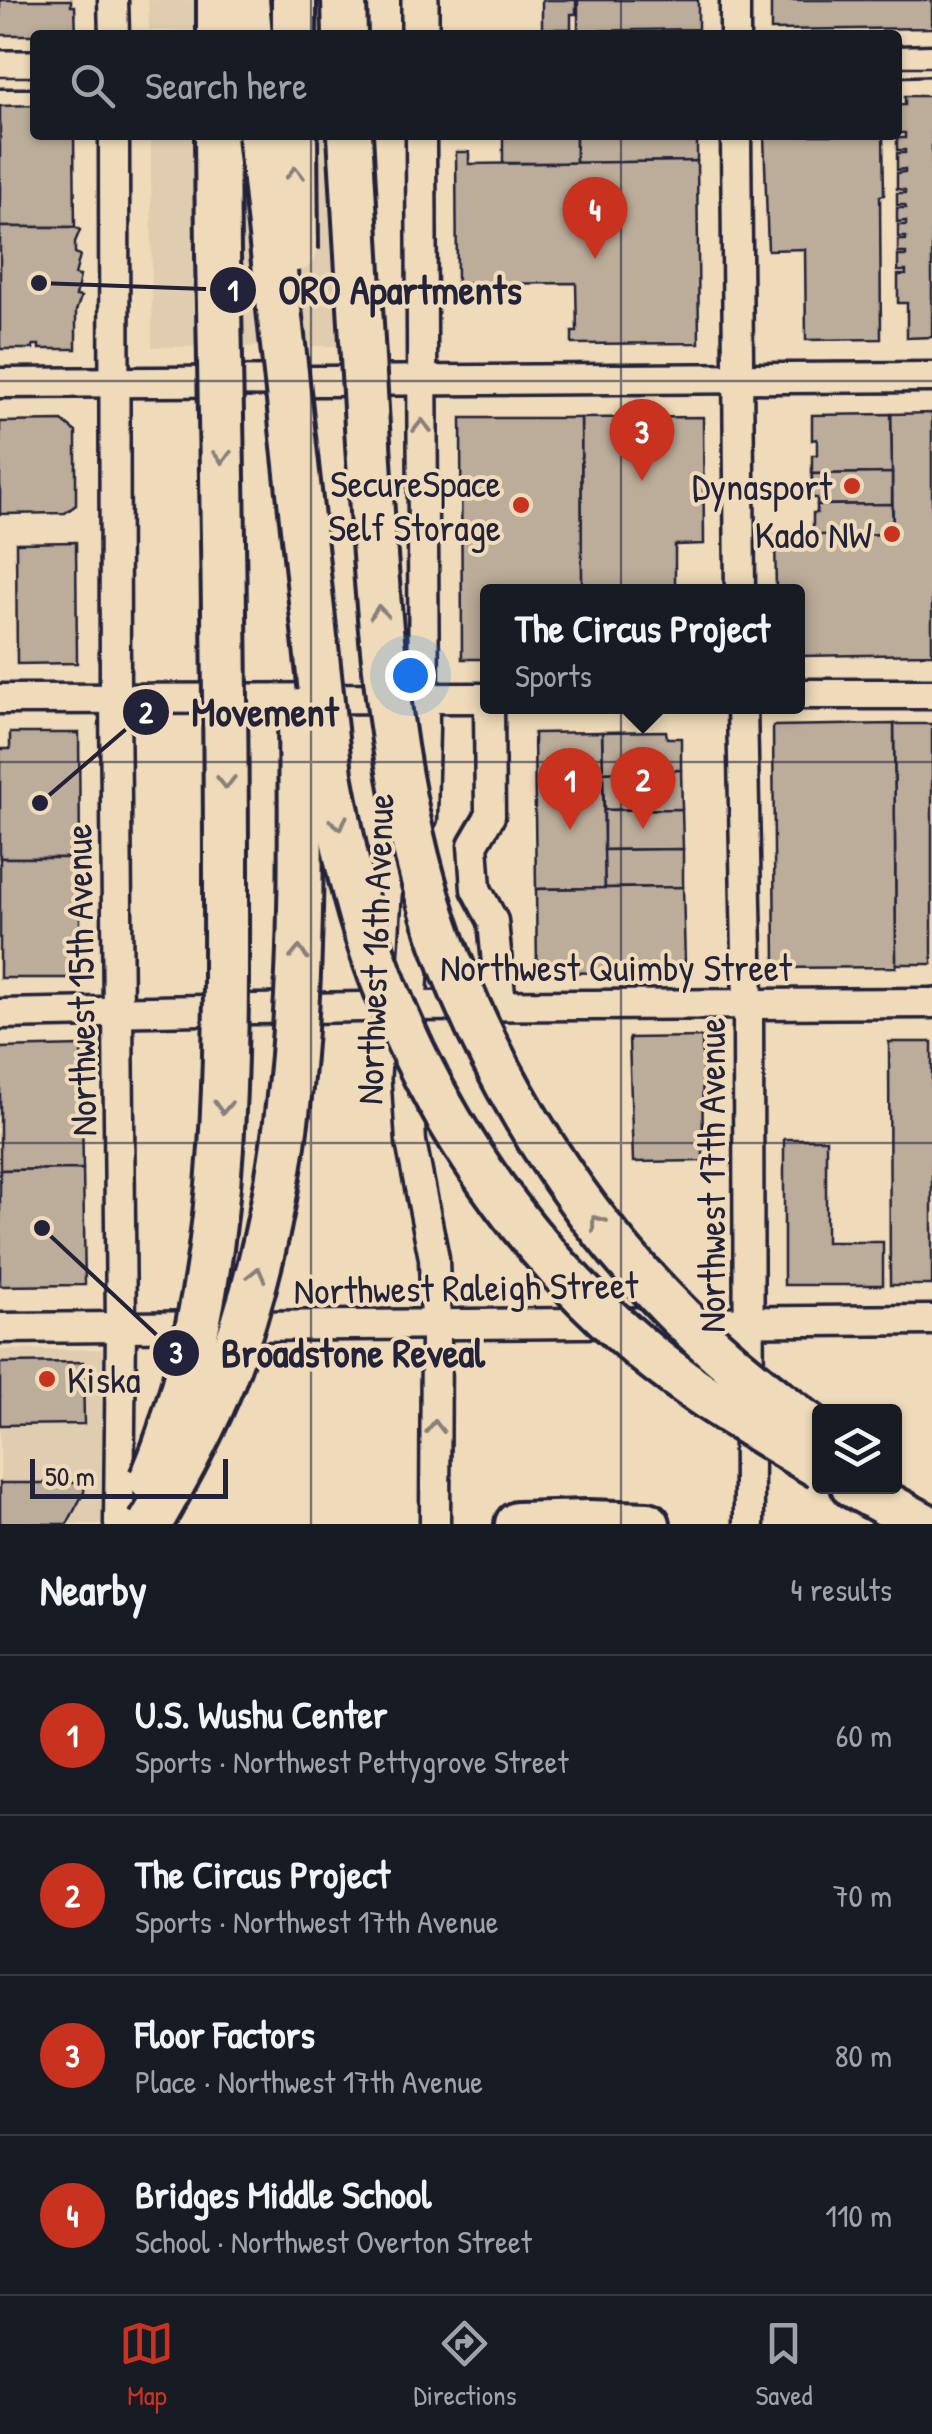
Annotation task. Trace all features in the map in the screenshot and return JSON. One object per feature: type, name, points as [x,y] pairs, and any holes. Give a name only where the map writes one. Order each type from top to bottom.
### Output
[{"type":"highway","points":[[219,0],[219,30]]},
{"type":"highway","points":[[246,0],[249,30]]},
{"type":"highway","points":[[294,0],[294,30]]},
{"type":"highway","points":[[344,0],[346,30]]},
{"type":"highway","points":[[132,1524],[158,1466],[196,1341],[218,1190],[226,942],[226,704],[217,140]]},
{"type":"highway","points":[[261,140],[330,775],[365,929],[404,1034],[465,1146],[562,1273],[639,1347],[734,1414],[812,1462]]},
{"type":"highway","points":[[150,1524],[202,1429],[246,1312],[276,1194],[292,1076],[300,942],[295,140]]},
{"type":"highway","points":[[350,140],[383,664],[406,808],[433,914],[492,1055],[527,1118],[602,1228],[659,1296],[812,1427]]},
{"type":"highway","points":[[902,1488],[932,1505]]},
{"type":"highway","points":[[867,1494],[923,1524]]},
{"type":"highway","points":[[517,1524],[648,1524]]},
{"type":"main road","points":[[420,0],[420,30]]},
{"type":"main road","points":[[0,70],[30,69]]},
{"type":"street","points":[[113,0],[114,30]]},
{"type":"street","points":[[734,0],[735,30]]},
{"type":"street","points":[[902,60],[932,60]]},
{"type":"street","name":"Northwest 15th Avenue","points":[[114,140],[119,1524]]},
{"type":"street","name":"Northwest 16th Avenue","points":[[421,140],[424,699],[407,1078],[411,1142],[434,1258],[434,1524]]},
{"type":"street","points":[[736,140],[740,584]]},
{"type":"street","points":[[0,383],[932,377]]},
{"type":"street","points":[[805,694],[932,694]]},
{"type":"street","points":[[0,699],[480,698]]},
{"type":"street","points":[[488,714],[490,816],[472,845],[476,889],[493,921],[501,1005]]},
{"type":"street","name":"Northwest 17th Avenue","points":[[742,714],[748,1004],[749,1524]]},
{"type":"street","name":"Northwest Quimby Street","points":[[0,1014],[412,1006],[932,1003]]},
{"type":"street","name":"Northwest Raleigh Street","points":[[0,1328],[932,1320]]},
{"type":"shaded area","points":[[148,0],[364,0],[333,30],[149,30]]},
{"type":"shaded area","points":[[151,140],[368,140],[370,346],[152,347]]},
{"type":"shaded area","points":[[106,1349],[108,1524],[0,1524],[0,1350]]},
{"type":"building","points":[[0,0],[71,0],[71,6],[75,6],[76,30],[30,30],[30,35],[0,35]]},
{"type":"building","points":[[542,0],[576,0],[571,29],[542,29]]},
{"type":"building","points":[[578,0],[698,0],[698,29],[578,30]]},
{"type":"building","points":[[771,0],[932,0],[932,28],[771,30]]},
{"type":"building","points":[[905,96],[932,96],[932,337],[907,338],[907,303],[898,303],[898,275],[906,275],[906,271],[898,271],[898,256],[906,253],[898,253],[898,240],[906,237],[898,237],[898,225],[906,225],[906,221],[897,222],[897,208],[906,208],[897,205],[897,193],[905,193],[897,189],[897,173],[905,169],[897,170],[897,153],[905,150],[897,150],[897,140],[905,138]]},
{"type":"building","points":[[30,105],[30,140],[74,140],[75,227],[0,227],[0,106]]},
{"type":"building","points":[[503,140],[576,140],[576,163],[503,163]]},
{"type":"building","points":[[576,140],[697,140],[697,161],[576,163]]},
{"type":"building","points":[[764,140],[883,140],[881,339],[806,340],[805,249],[768,250]]},
{"type":"building","points":[[456,152],[469,152],[469,164],[697,161],[699,343],[572,344],[572,332],[577,332],[576,283],[457,284]]},
{"type":"building","points":[[0,227],[80,230],[75,242],[75,253],[80,255],[75,275],[80,276],[76,296],[81,297],[76,311],[76,349],[39,349],[39,345],[33,345],[33,349],[0,349]]},
{"type":"building","name":"Kado NW","points":[[932,413],[932,654],[805,656],[805,584],[776,584],[775,535],[893,534],[891,414]]},
{"type":"building","points":[[891,414],[892,473],[812,474],[817,439],[812,440],[812,415]]},
{"type":"building","points":[[703,417],[704,544],[675,545],[675,584],[582,584],[581,418]]},
{"type":"building","name":"SecureSpace Self Storage","points":[[461,418],[581,418],[582,584],[480,584],[480,659],[462,659]]},
{"type":"building","points":[[62,421],[76,432],[76,505],[65,513],[0,514],[0,422]]},
{"type":"building","name":"Dynasport","points":[[892,473],[892,504],[817,505],[817,498],[812,498],[812,474]]},
{"type":"building","points":[[892,504],[893,534],[813,535],[817,505]]},
{"type":"building","points":[[76,542],[77,663],[17,664],[16,543]]},
{"type":"building","points":[[894,724],[932,724],[932,964],[896,964]]},
{"type":"building","points":[[894,724],[896,967],[775,968],[773,726]]},
{"type":"building","points":[[666,731],[667,738],[681,738],[681,770],[603,772],[602,732]]},
{"type":"building","points":[[602,732],[605,888],[536,889],[534,733]]},
{"type":"building","points":[[10,733],[79,733],[80,858],[0,858],[0,749],[10,749]]},
{"type":"building","points":[[681,770],[682,809],[604,810],[603,772]]},
{"type":"building","points":[[682,809],[683,849],[604,850],[604,810]]},
{"type":"building","points":[[683,849],[683,887],[605,888],[604,850]]},
{"type":"building","points":[[0,858],[80,858],[80,978],[0,978]]},
{"type":"building","points":[[683,887],[685,964],[669,965],[669,972],[537,973],[536,889]]},
{"type":"building","points":[[702,1037],[703,1161],[633,1162],[629,1038]]},
{"type":"building","points":[[889,1042],[932,1042],[932,1285],[890,1285]]},
{"type":"building","points":[[81,1046],[83,1169],[0,1170],[0,1048]]},
{"type":"building","points":[[784,1139],[826,1139],[826,1242],[883,1242],[883,1285],[784,1285]]},
{"type":"building","points":[[83,1169],[85,1285],[0,1286],[0,1170]]},
{"type":"building","points":[[83,1362],[84,1424],[0,1425],[0,1363]]},
{"type":"building","points":[[0,1483],[85,1483],[67,1524],[0,1524]]},
{"type":"tram line","points":[[902,67],[932,67]]},
{"type":"tram line","points":[[0,77],[30,77]]},
{"type":"place","name":"Bridges Middle School","points":[[595,259]]},
{"type":"place","name":"ORO Apartments","points":[[39,283]]},
{"type":"place","name":"Floor Factors","points":[[642,481]]},
{"type":"place","name":"Dynasport","points":[[852,486]]},
{"type":"place","name":"SecureSpace Self Storage","points":[[521,505]]},
{"type":"place","name":"Kado NW","points":[[892,534]]},
{"type":"place","name":"Movement","points":[[40,803]]},
{"type":"place","name":"The Circus Project","points":[[643,829]]},
{"type":"place","name":"U.S. Wushu Center","points":[[570,830]]},
{"type":"place","name":"Broadstone Reveal","points":[[42,1228]]},
{"type":"place","name":"Kiska","points":[[47,1379]]}]
